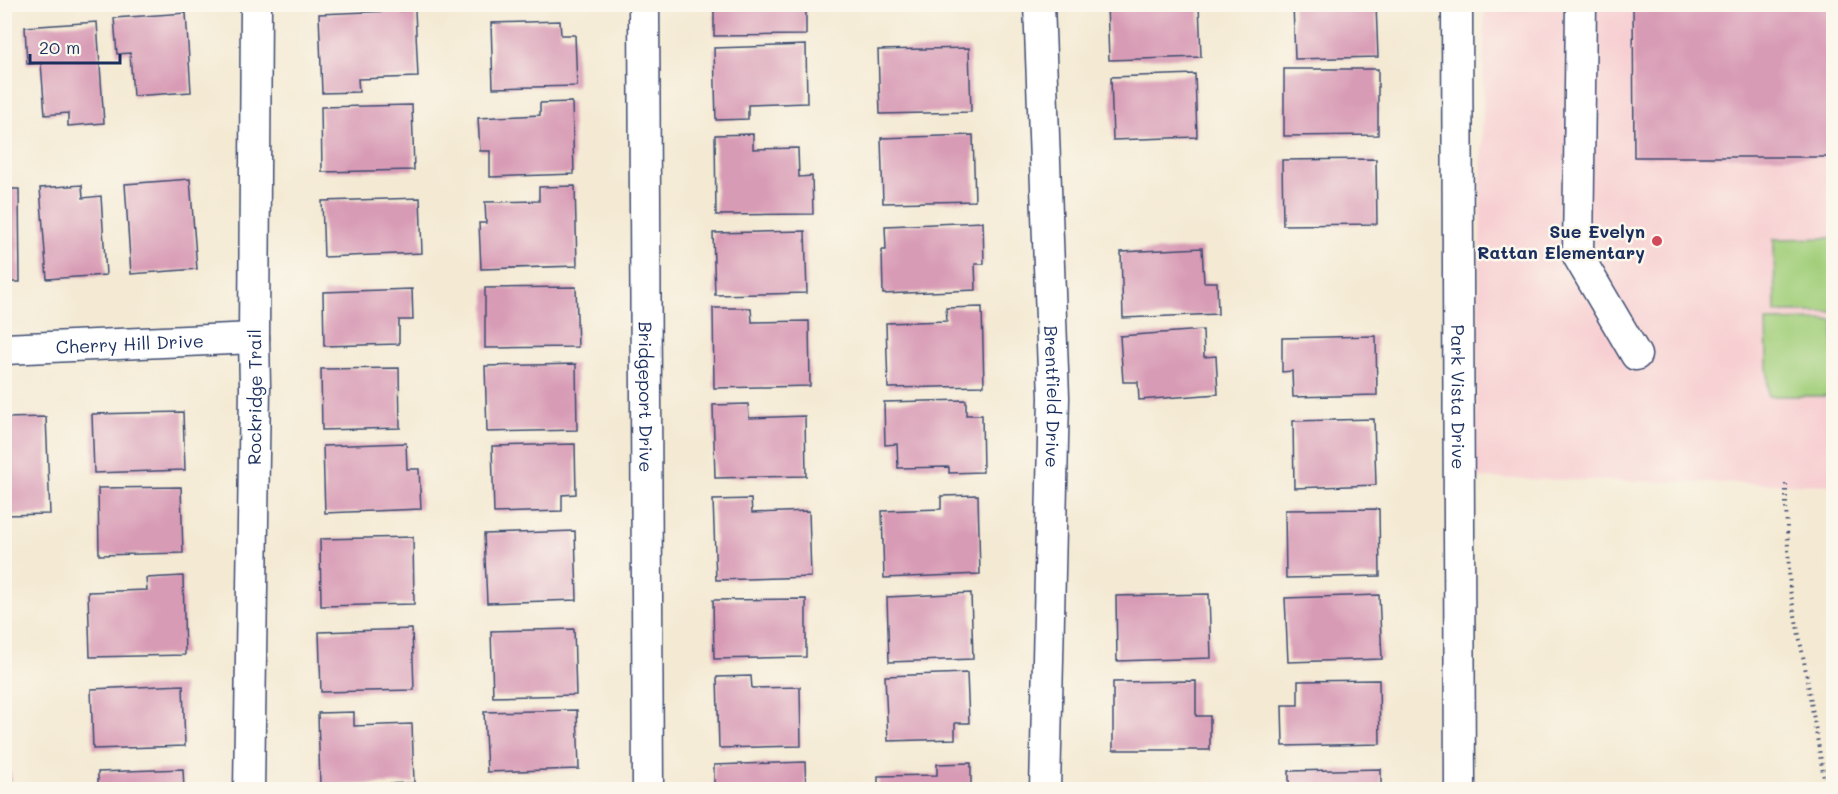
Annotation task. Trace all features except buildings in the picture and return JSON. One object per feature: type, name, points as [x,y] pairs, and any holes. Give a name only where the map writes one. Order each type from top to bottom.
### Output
[{"type":"street","name":"Rockridge Trail","points":[[249,789],[255,387],[256,4]]},
{"type":"street","name":"Bridgeport Drive","points":[[644,4],[648,789]]},
{"type":"street","name":"Brentfield Drive","points":[[1039,4],[1054,398],[1045,789]]},
{"type":"street","name":"Park Vista Drive","points":[[1456,4],[1460,789]]},
{"type":"street","points":[[1581,4],[1578,256],[1636,355]]},
{"type":"street","name":"Cherry Hill Drive","points":[[4,349],[254,338]]},
{"type":"path","points":[[1786,484],[1790,590],[1826,789]]},
{"type":"shaded area","name":"Sue Evelyn Rattan Elementary","points":[[1485,5],[1833,5],[1833,485],[1475,478]]},
{"type":"green space","points":[[1833,238],[1833,312],[1775,312],[1774,239]]},
{"type":"green space","points":[[1833,320],[1833,396],[1768,396],[1766,321]]},
{"type":"place","name":"Sue Evelyn Rattan Elementary","points":[[1657,241]]}]
